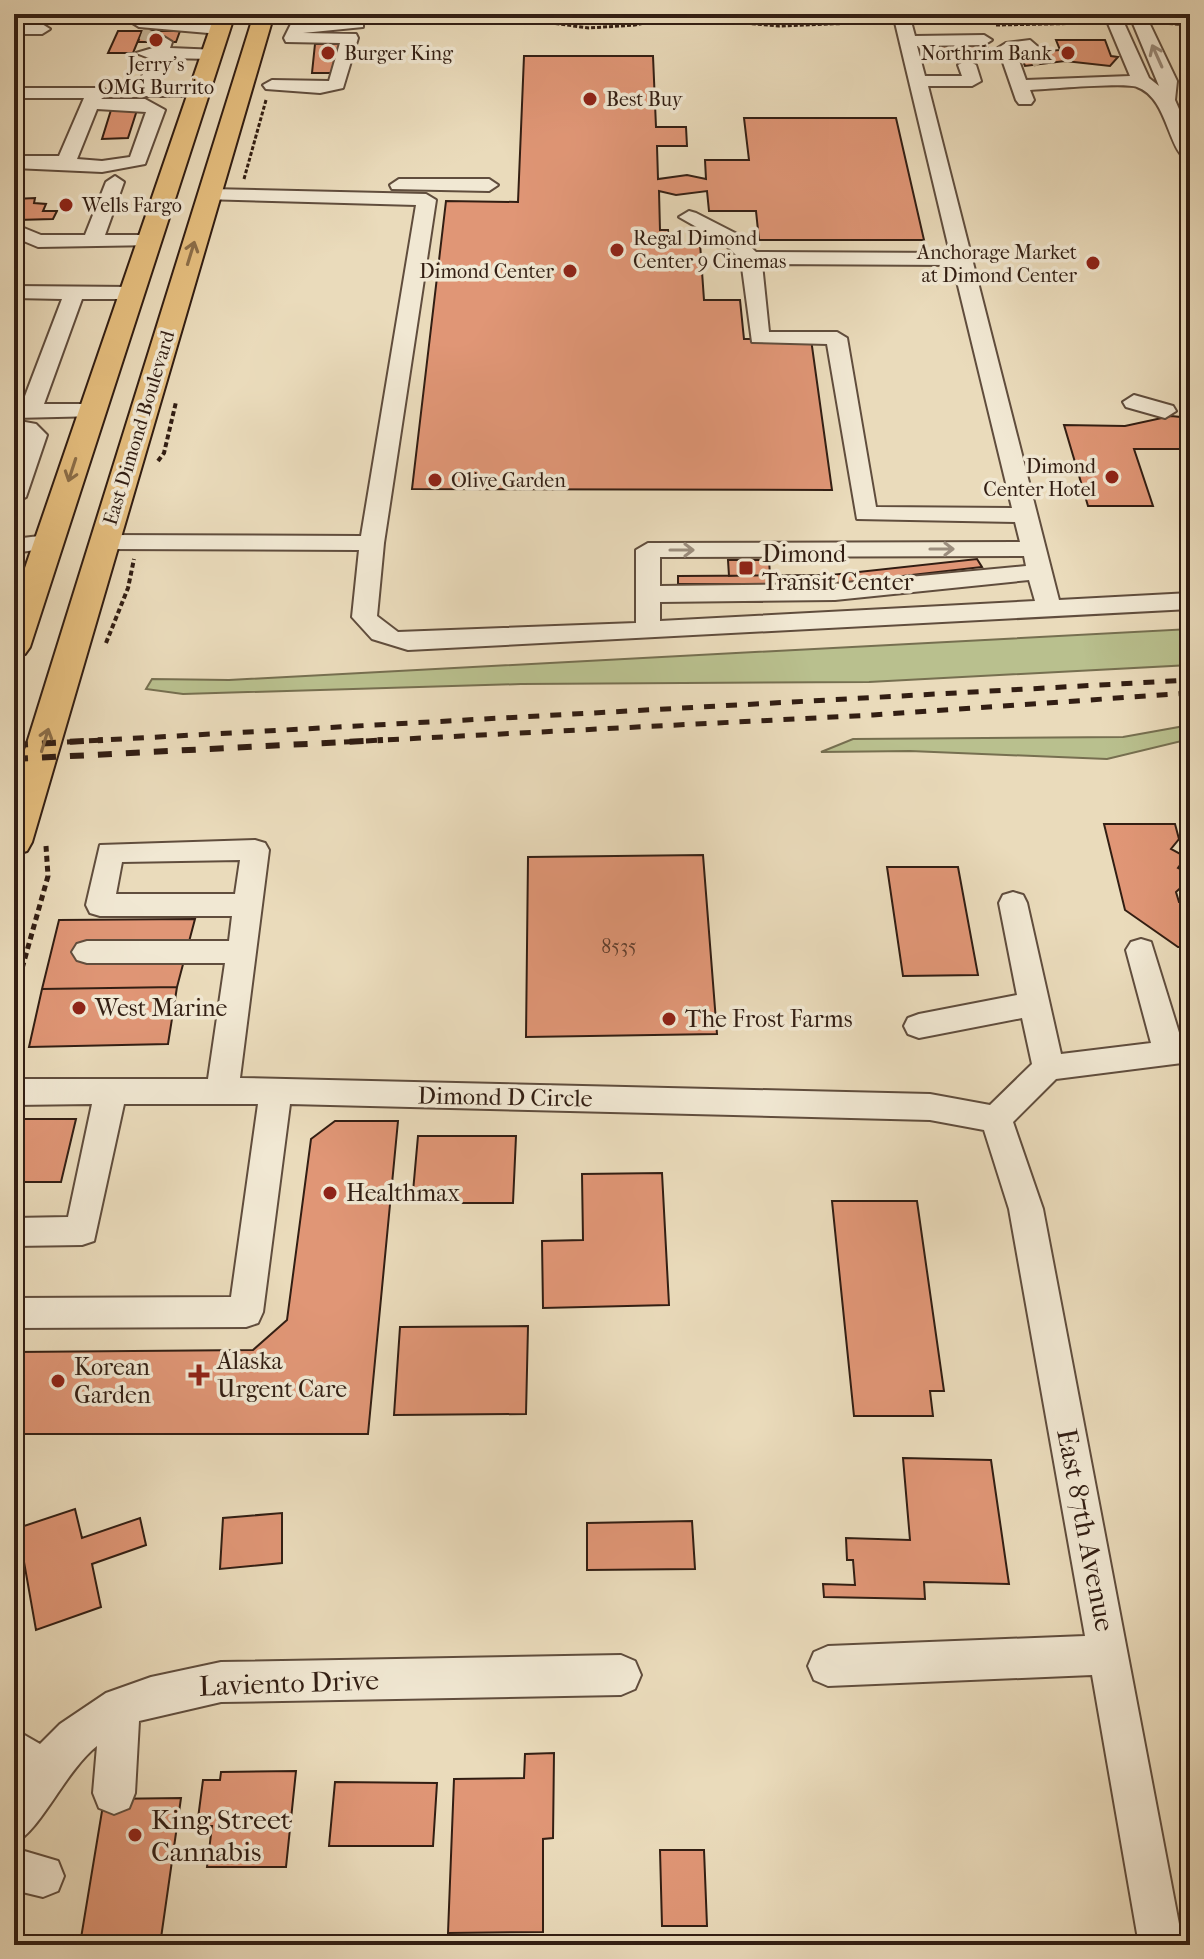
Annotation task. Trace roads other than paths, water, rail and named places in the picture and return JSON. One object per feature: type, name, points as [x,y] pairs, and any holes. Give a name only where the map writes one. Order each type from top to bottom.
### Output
[{"type":"main road","name":"East Dimond Boulevard","points":[[14,842],[264,14]]},
{"type":"main road","name":"East Dimond Boulevard","points":[[14,647],[223,21]]},
{"type":"main road","points":[[201,87],[197,161],[200,178],[209,195]]},
{"type":"main road","points":[[169,182],[186,196],[165,267],[164,295],[169,325]]},
{"type":"main road","points":[[48,542],[104,542]]},
{"type":"street","points":[[1137,14],[1168,81],[1166,100]]},
{"type":"street","points":[[897,18],[908,41],[1049,610]]},
{"type":"street","points":[[1110,20],[1141,81],[1166,100],[1190,155]]},
{"type":"street","points":[[162,35],[223,21]]},
{"type":"street","points":[[242,85],[320,88],[337,84],[356,22]]},
{"type":"street","points":[[272,85],[280,78],[288,52],[356,22]]},
{"type":"street","points":[[356,22],[372,43]]},
{"type":"street","points":[[14,29],[42,29]]},
{"type":"street","points":[[908,41],[988,33]]},
{"type":"street","points":[[162,35],[212,54]]},
{"type":"street","points":[[145,92],[162,35]]},
{"type":"street","points":[[1050,83],[1030,45],[1006,48],[1022,93],[1050,83],[1141,81]]},
{"type":"street","points":[[918,81],[972,81],[967,65]]},
{"type":"street","points":[[1070,82],[1077,100]]},
{"type":"street","points":[[92,98],[201,87]]},
{"type":"street","points":[[14,93],[145,104],[156,110],[138,160],[128,165],[14,162]]},
{"type":"street","points":[[66,162],[92,98]]},
{"type":"street","points":[[218,164],[232,174],[266,185],[489,185]]},
{"type":"street","points":[[93,241],[115,182]]},
{"type":"street","points":[[209,195],[426,200],[372,543],[364,617],[375,632],[402,643],[1190,601]]},
{"type":"street","points":[[689,217],[730,238],[751,258],[759,338],[837,338],[865,514],[1026,515]]},
{"type":"street","points":[[14,234],[38,241],[149,241]]},
{"type":"street","points":[[751,258],[962,259]]},
{"type":"street","points":[[14,292],[132,293]]},
{"type":"street","points":[[74,293],[23,411],[92,411]]},
{"type":"street","points":[[1134,402],[1178,411]]},
{"type":"street","points":[[14,427],[28,429],[36,435],[14,497]]},
{"type":"street","points":[[14,546],[48,542]]},
{"type":"street","points":[[104,542],[372,543]]},
{"type":"street","points":[[648,630],[648,550],[1036,560]]},
{"type":"street","points":[[648,594],[835,592],[1036,560]]},
{"type":"street","points":[[222,1091],[242,952],[248,905],[255,850],[110,852],[100,905],[248,905]]},
{"type":"street","points":[[1013,903],[1048,1068]]},
{"type":"street","points":[[996,1119],[1048,1068],[1179,1051],[1141,950]]},
{"type":"street","points":[[87,952],[242,952]]},
{"type":"street","points":[[919,1026],[1034,1004]]},
{"type":"street","points":[[14,1232],[82,1231],[111,1091]]},
{"type":"street","points":[[14,1313],[246,1312],[276,1091]]},
{"type":"street","name":"Dimond D Circle","points":[[14,1092],[276,1091],[930,1107],[996,1119]]},
{"type":"street","name":"East 87th Avenue","points":[[996,1119],[1026,1209],[1161,1945]]},
{"type":"street","points":[[828,1666],[1110,1655]]},
{"type":"street","name":"Laviento Drive","points":[[14,1822],[58,1755],[88,1725],[120,1707],[169,1690],[221,1682],[621,1675]]},
{"type":"street","points":[[114,1793],[120,1707]]},
{"type":"street","points":[[14,1749],[45,1775]]},
{"type":"tunnel","points":[[148,42],[152,31]]},
{"type":"tunnel","points":[[1036,52],[1042,63]]},
{"type":"railway","points":[[90,741],[1190,680]]},
{"type":"railway","points":[[362,741],[873,715],[1190,693]]},
{"type":"railway","points":[[90,741],[103,740]]},
{"type":"railway","points":[[362,741],[383,740]]},
{"type":"railway","points":[[14,745],[90,741]]},
{"type":"railway","points":[[67,742],[90,741]]},
{"type":"railway","points":[[14,759],[362,741]]},
{"type":"railway","points":[[344,742],[362,741]]},
{"type":"place","name":"Jerry's OMG Burrito","points":[[156,40]]},
{"type":"place","name":"Burger King","points":[[328,53]]},
{"type":"place","name":"Northrim Bank","points":[[1068,53]]},
{"type":"place","name":"Best Buy","points":[[590,99]]},
{"type":"place","name":"Wells Fargo","points":[[66,205]]},
{"type":"place","name":"Regal Dimond Center 9 Cinemas","points":[[617,250]]},
{"type":"place","name":"Anchorage Market at Dimond Center","points":[[1093,263]]},
{"type":"place","name":"Dimond Center","points":[[570,271]]},
{"type":"place","name":"Dimond Center Hotel","points":[[1112,477]]},
{"type":"place","name":"Olive Garden","points":[[435,480]]},
{"type":"place","name":"Dimond Transit Center","points":[[746,568]]},
{"type":"place","name":"West Marine","points":[[79,1008]]},
{"type":"place","name":"The Frost Farms","points":[[669,1019]]},
{"type":"place","name":"Healthmax","points":[[330,1193]]},
{"type":"place","name":"Alaska Urgent Care","points":[[199,1375]]},
{"type":"place","name":"Korean Garden","points":[[58,1381]]},
{"type":"place","name":"King Street Cannabis","points":[[135,1835]]}]
